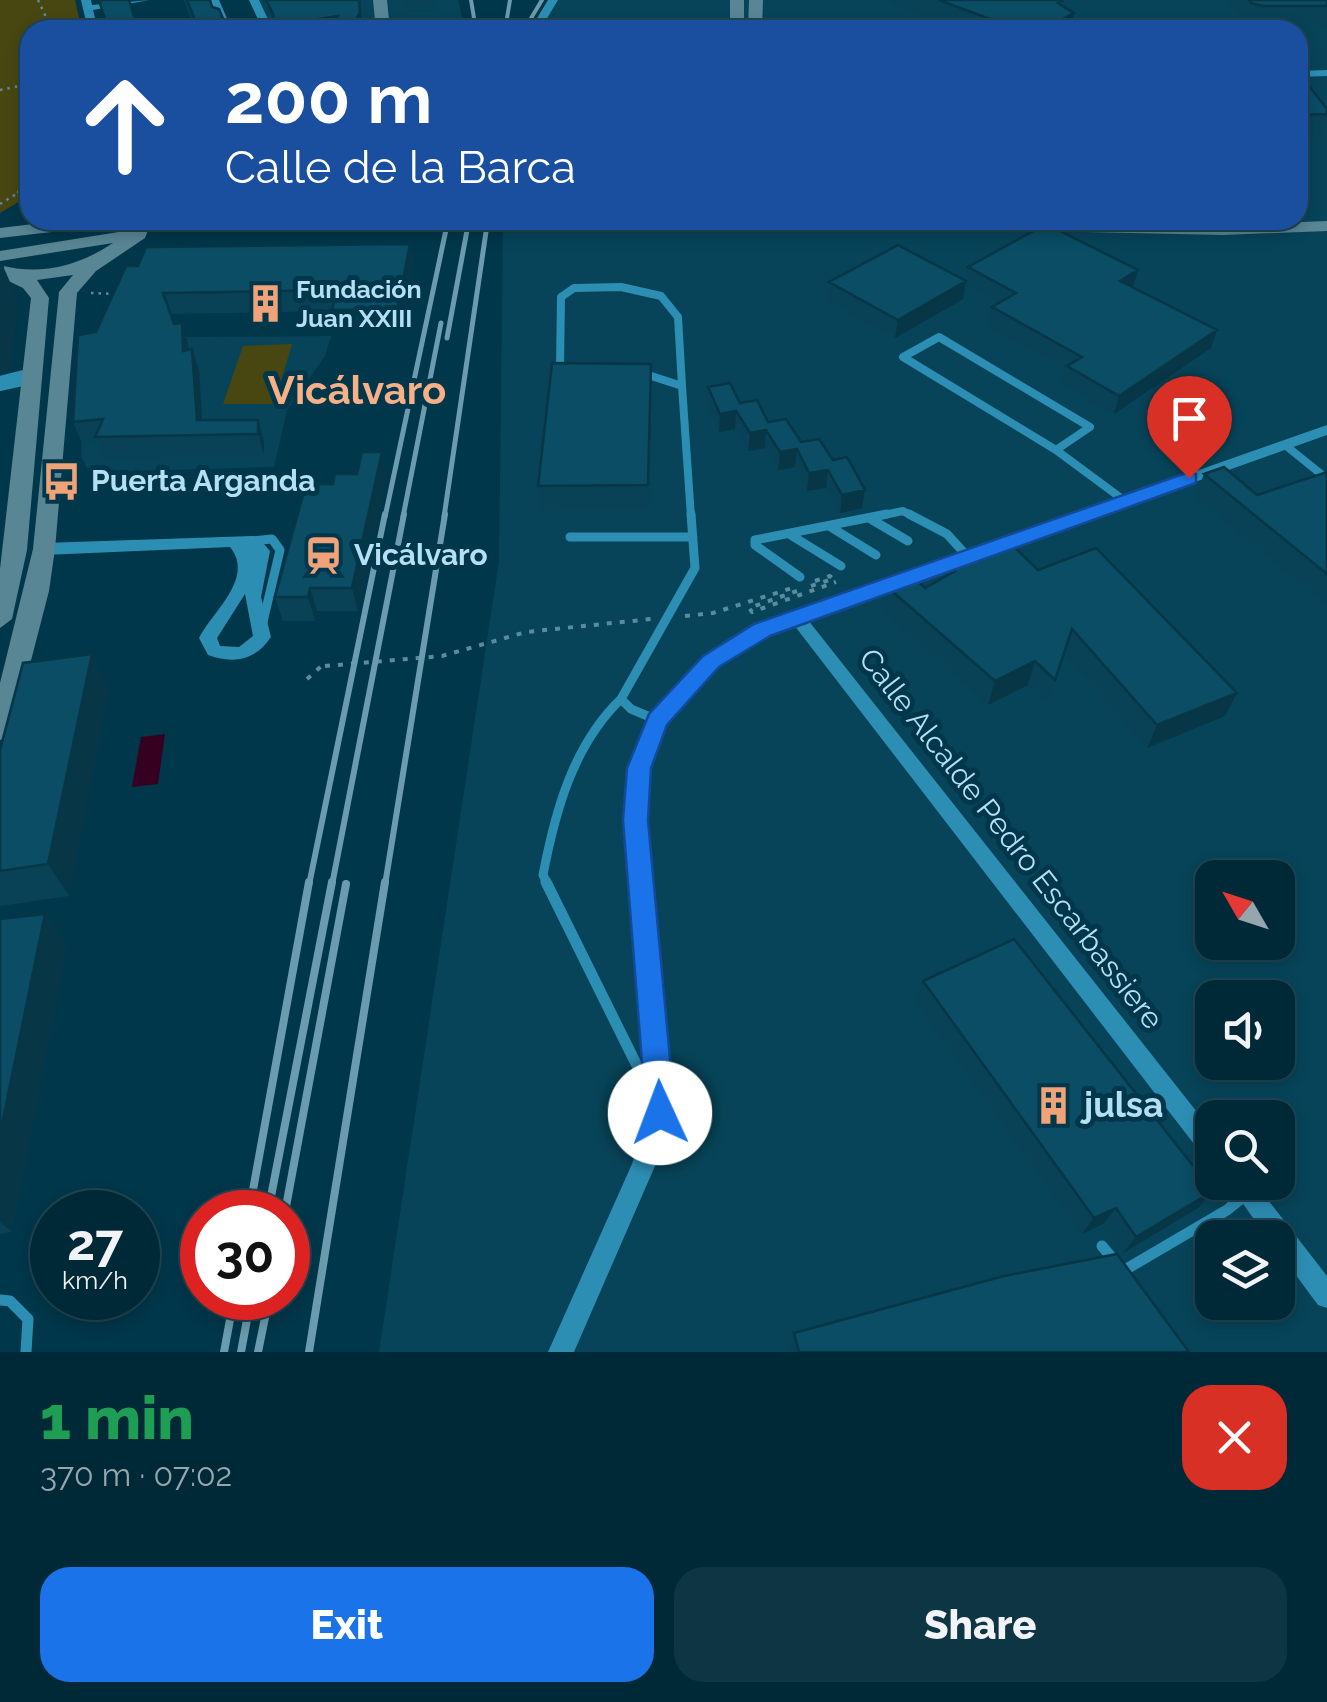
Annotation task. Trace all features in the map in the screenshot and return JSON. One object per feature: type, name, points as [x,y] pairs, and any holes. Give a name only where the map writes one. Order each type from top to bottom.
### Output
[{"type":"main road","points":[[0,229],[20,205]]},
{"type":"main road","points":[[4,267],[127,230]]},
{"type":"main road","points":[[0,730],[44,548],[64,306],[75,281],[138,230]]},
{"type":"main road","points":[[4,267],[64,273],[90,267]]},
{"type":"main road","points":[[0,619],[34,375],[40,298],[30,284],[4,267]]},
{"type":"main road","points":[[8,551],[44,548]]},
{"type":"street","points":[[87,4],[145,0]]},
{"type":"street","points":[[560,1352],[642,1166],[660,1113],[635,820],[639,768],[657,720],[711,662],[748,637],[796,616],[1327,430]]},
{"type":"street","points":[[44,548],[244,542],[262,551],[253,597],[262,637],[240,654],[222,654],[209,644],[210,632],[240,591],[246,576],[244,542]]},
{"type":"street","name":"Calle Alcalde Pedro Escarbassiere","points":[[796,616],[1195,1126]]},
{"type":"street","points":[[1252,1200],[1327,1296]]},
{"type":"lane","points":[[660,1113],[543,875],[556,806],[600,719],[620,699],[695,568],[678,318],[661,296],[621,287],[574,288],[561,297],[560,368],[633,370],[682,386]]},
{"type":"lane","points":[[1056,450],[1090,427],[939,337],[903,357],[1056,450],[1125,501]]},
{"type":"lane","points":[[0,384],[34,375]]},
{"type":"lane","points":[[1284,445],[1327,480]]},
{"type":"lane","points":[[800,577],[755,544],[755,540],[911,512],[947,534],[967,556]]},
{"type":"lane","points":[[868,518],[908,541]]},
{"type":"lane","points":[[829,526],[876,555]]},
{"type":"lane","points":[[790,534],[841,566]]},
{"type":"lane","points":[[570,536],[693,537]]},
{"type":"lane","points":[[620,699],[630,709],[657,720]]},
{"type":"lane","points":[[1102,1246],[1123,1270],[1227,1210],[1234,1200]]},
{"type":"lane","points":[[0,1300],[10,1301],[28,1319],[26,1352]]},
{"type":"path","points":[[81,293],[130,294]]},
{"type":"path","points":[[676,617],[714,613],[830,576],[837,582],[752,612],[749,608],[817,584],[834,578],[837,582],[764,608],[768,615]]},
{"type":"path","points":[[307,679],[325,664],[442,656],[526,632],[657,618]]},
{"type":"shaded area","points":[[0,0],[75,0],[80,20],[20,20],[20,201],[0,213]]},
{"type":"shaded area","points":[[254,0],[458,0],[463,20],[263,20]]},
{"type":"shaded area","points":[[557,0],[1327,0],[1327,1352],[379,1352],[499,561],[503,230],[1308,230],[1308,20],[543,20]]},
{"type":"shaded area","points":[[331,336],[325,356],[287,410],[274,467],[103,472],[87,468],[81,456],[87,338]]},
{"type":"shaded area","points":[[292,344],[274,404],[223,404],[243,346]]},
{"type":"shaded area","points":[[165,734],[158,784],[132,787],[141,737]]},
{"type":"building","points":[[99,0],[129,0],[135,20],[105,20]]},
{"type":"building","points":[[187,0],[210,0],[224,20],[195,20]]},
{"type":"building","points":[[266,0],[359,0],[360,12],[356,20],[336,20],[338,16],[274,20]]},
{"type":"building","points":[[939,0],[1061,0],[1058,3],[1074,13],[1061,20],[993,20]]},
{"type":"building","points":[[1249,0],[1327,0],[1327,6],[1263,6]]},
{"type":"building","points":[[1308,85],[1327,109],[1327,114],[1308,115]]},
{"type":"building","points":[[1035,230],[1058,230],[1138,270],[1120,281],[1217,330],[1119,396],[1067,366],[1082,357],[992,307],[1016,293],[968,267]]},
{"type":"building","points":[[410,244],[397,310],[332,310],[337,290],[163,293],[174,324],[182,323],[183,351],[192,349],[197,420],[258,420],[258,434],[95,437],[103,419],[73,422],[78,335],[96,332],[126,266],[138,266],[146,247]]},
{"type":"building","points":[[898,245],[966,281],[898,320],[829,282]]},
{"type":"building","points":[[552,363],[651,364],[648,485],[538,486]]},
{"type":"building","points":[[730,383],[740,403],[757,400],[768,422],[786,419],[801,442],[819,439],[833,460],[847,457],[865,490],[842,495],[828,470],[809,473],[797,449],[780,452],[766,430],[750,433],[736,411],[720,414],[708,387]]},
{"type":"building","points":[[362,452],[382,452],[352,588],[310,588],[308,597],[275,597],[306,484],[333,484],[335,474],[357,474]]},
{"type":"building","points":[[1224,467],[1257,495],[1327,472],[1327,574],[1204,474]]},
{"type":"building","points":[[1009,542],[1038,570],[1096,548],[1237,693],[1157,725],[1072,629],[1055,680],[1035,661],[995,681],[885,585],[912,576],[925,588],[955,571],[950,565]]},
{"type":"building","points":[[92,654],[48,864],[0,871],[0,750],[23,663]]},
{"type":"building","points":[[45,914],[0,1134],[0,919]]},
{"type":"building","name":"julsa","points":[[1014,939],[1195,1168],[1198,1200],[1136,1237],[1116,1208],[1094,1218],[923,981]]},
{"type":"building","points":[[1117,1254],[1189,1352],[799,1352],[794,1333],[1004,1276]]},
{"type":"railway","points":[[471,0],[474,20]]},
{"type":"railway","points":[[507,20],[510,0]]},
{"type":"railway","points":[[530,20],[542,0]]},
{"type":"railway","points":[[385,517],[446,230]]},
{"type":"railway","points":[[447,338],[467,230]]},
{"type":"railway","points":[[444,517],[486,230]]},
{"type":"railway","points":[[403,517],[441,323]]},
{"type":"railway","points":[[309,885],[385,514]]},
{"type":"railway","points":[[332,885],[404,514]]},
{"type":"railway","points":[[385,885],[445,514]]},
{"type":"railway","points":[[253,1190],[309,882]]},
{"type":"railway","points":[[272,1190],[332,882]]},
{"type":"railway","points":[[309,1352],[385,882]]},
{"type":"railway","points":[[289,1190],[346,884]]},
{"type":"railway","points":[[224,1352],[230,1320]]},
{"type":"railway","points":[[241,1352],[247,1320]]},
{"type":"railway","points":[[258,1352],[265,1320]]},
{"type":"place","name":"Fundación Juan XXIII","points":[[266,303]]},
{"type":"place","name":"Puerta Arganda","points":[[61,481]]},
{"type":"place","name":"Vicálvaro","points":[[324,555]]},
{"type":"place","name":"julsa","points":[[1054,1105]]},
{"type":"district","name":"Vicálvaro","points":[[357,390]]},
{"type":"route","points":[[660,1113],[635,820],[639,768],[657,720],[711,662],[762,630],[1189,478]]}]
